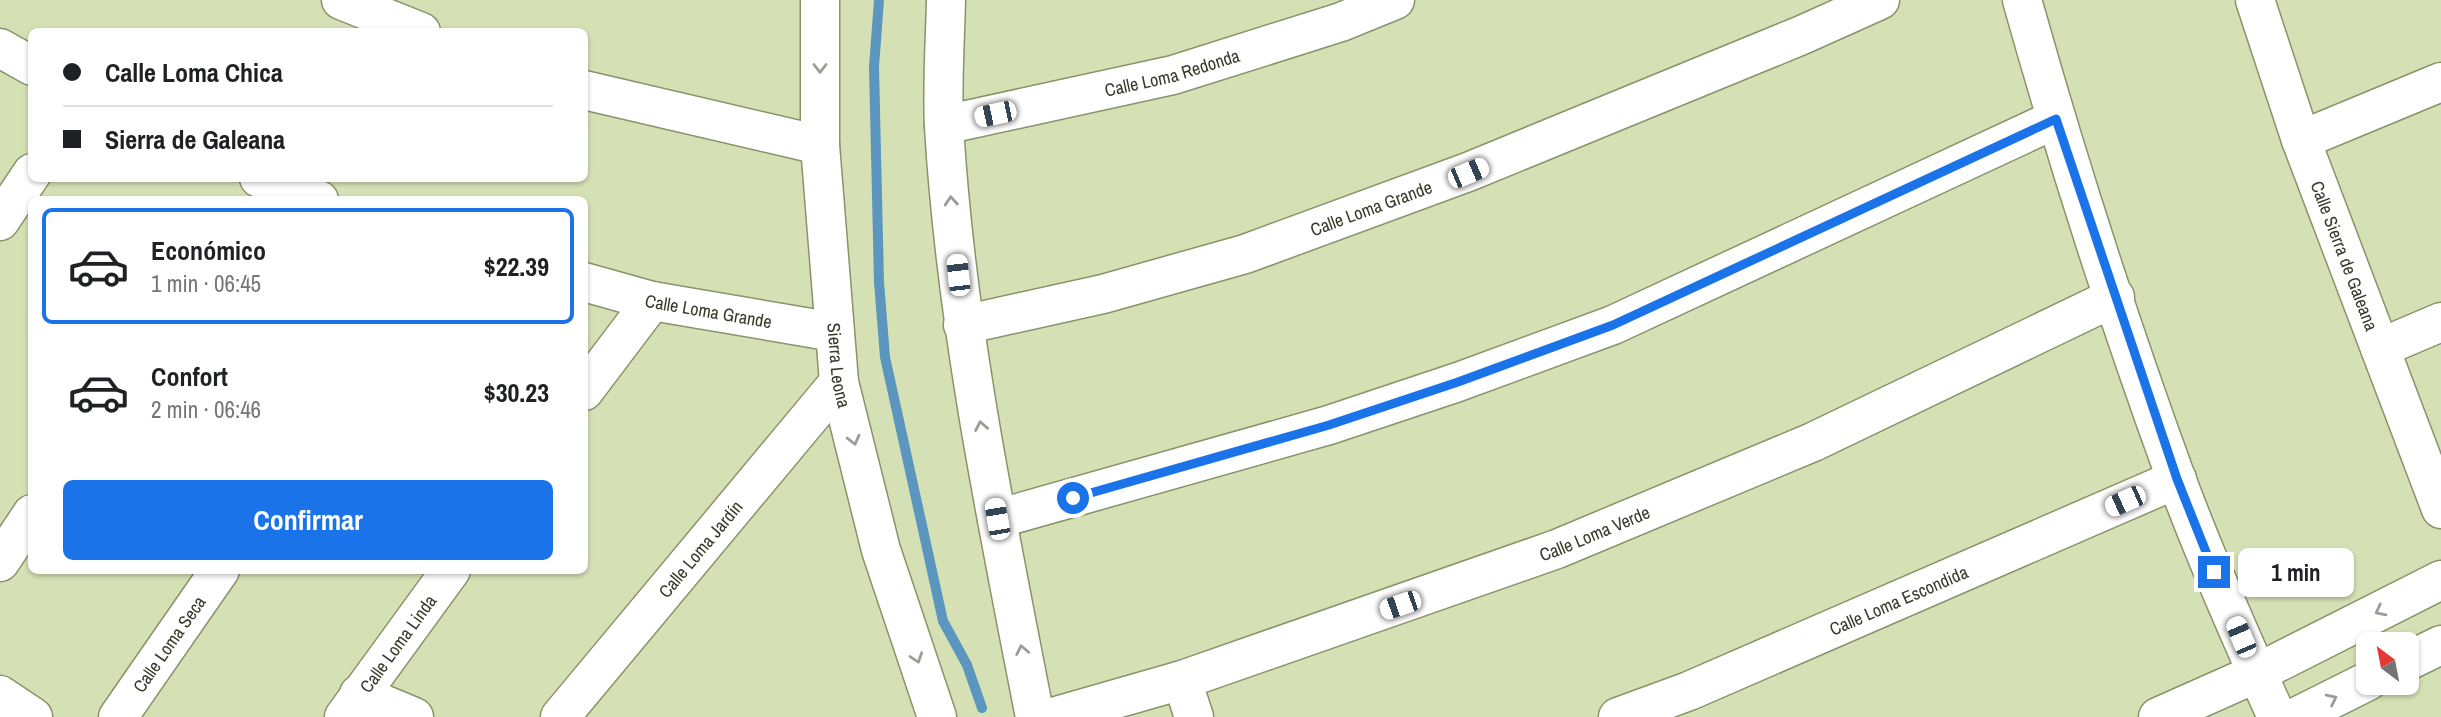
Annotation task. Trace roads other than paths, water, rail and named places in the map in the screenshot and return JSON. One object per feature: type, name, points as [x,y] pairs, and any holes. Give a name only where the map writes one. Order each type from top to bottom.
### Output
[{"type":"street","points":[[341,0],[411,28]]},
{"type":"street","name":"Sierra Leona","points":[[820,0],[820,145],[839,382],[881,550],[937,717]]},
{"type":"street","points":[[946,0],[944,125],[963,325],[1035,717]]},
{"type":"street","name":"Calle Loma Redonda","points":[[944,125],[1173,75],[1341,22],[1395,0]]},
{"type":"street","name":"Calle Loma Grande","points":[[963,325],[1103,294],[1245,254],[1468,173],[1880,0]]},
{"type":"street","points":[[2022,0],[2056,119],[2177,479],[2277,717]]},
{"type":"street","name":"Calle Sierra de Galeana","points":[[2255,0],[2301,140],[2441,509]]},
{"type":"street","points":[[0,48],[28,64]]},
{"type":"street","points":[[2301,140],[2441,82]]},
{"type":"street","points":[[588,91],[693,118],[820,145]]},
{"type":"street","points":[[997,519],[1329,425],[1458,382],[1613,325],[2056,119]]},
{"type":"street","points":[[0,221],[28,179]]},
{"type":"street","points":[[270,182],[308,196]]},
{"type":"street","name":"Calle Loma Grande","points":[[588,283],[652,301],[834,332]]},
{"type":"street","name":"Calle Loma Verde","points":[[1053,717],[1182,680],[1557,549],[1813,442],[2115,297]]},
{"type":"street","points":[[588,386],[652,301]]},
{"type":"street","points":[[2380,348],[2441,322]]},
{"type":"street","name":"Calle Loma Jardín","points":[[560,717],[839,382]]},
{"type":"street","name":"Calle Loma Escondida","points":[[1618,717],[1689,691],[2177,479]]},
{"type":"street","points":[[0,562],[28,520]]},
{"type":"street","name":"Calle Loma Seca","points":[[118,717],[217,574]]},
{"type":"street","name":"Calle Loma Linda","points":[[351,706],[448,574]]},
{"type":"street","points":[[2158,717],[2257,673],[2441,580]]},
{"type":"street","points":[[2419,656],[2441,645]]},
{"type":"street","points":[[1182,680],[1194,717]]},
{"type":"street","points":[[2295,717],[2356,687]]},
{"type":"street","points":[[0,695],[33,717]]},
{"type":"street","points":[[351,706],[414,717]]},
{"type":"waterway","points":[[879,0],[874,67],[879,282],[885,357],[943,621],[967,665],[982,708]]}]
